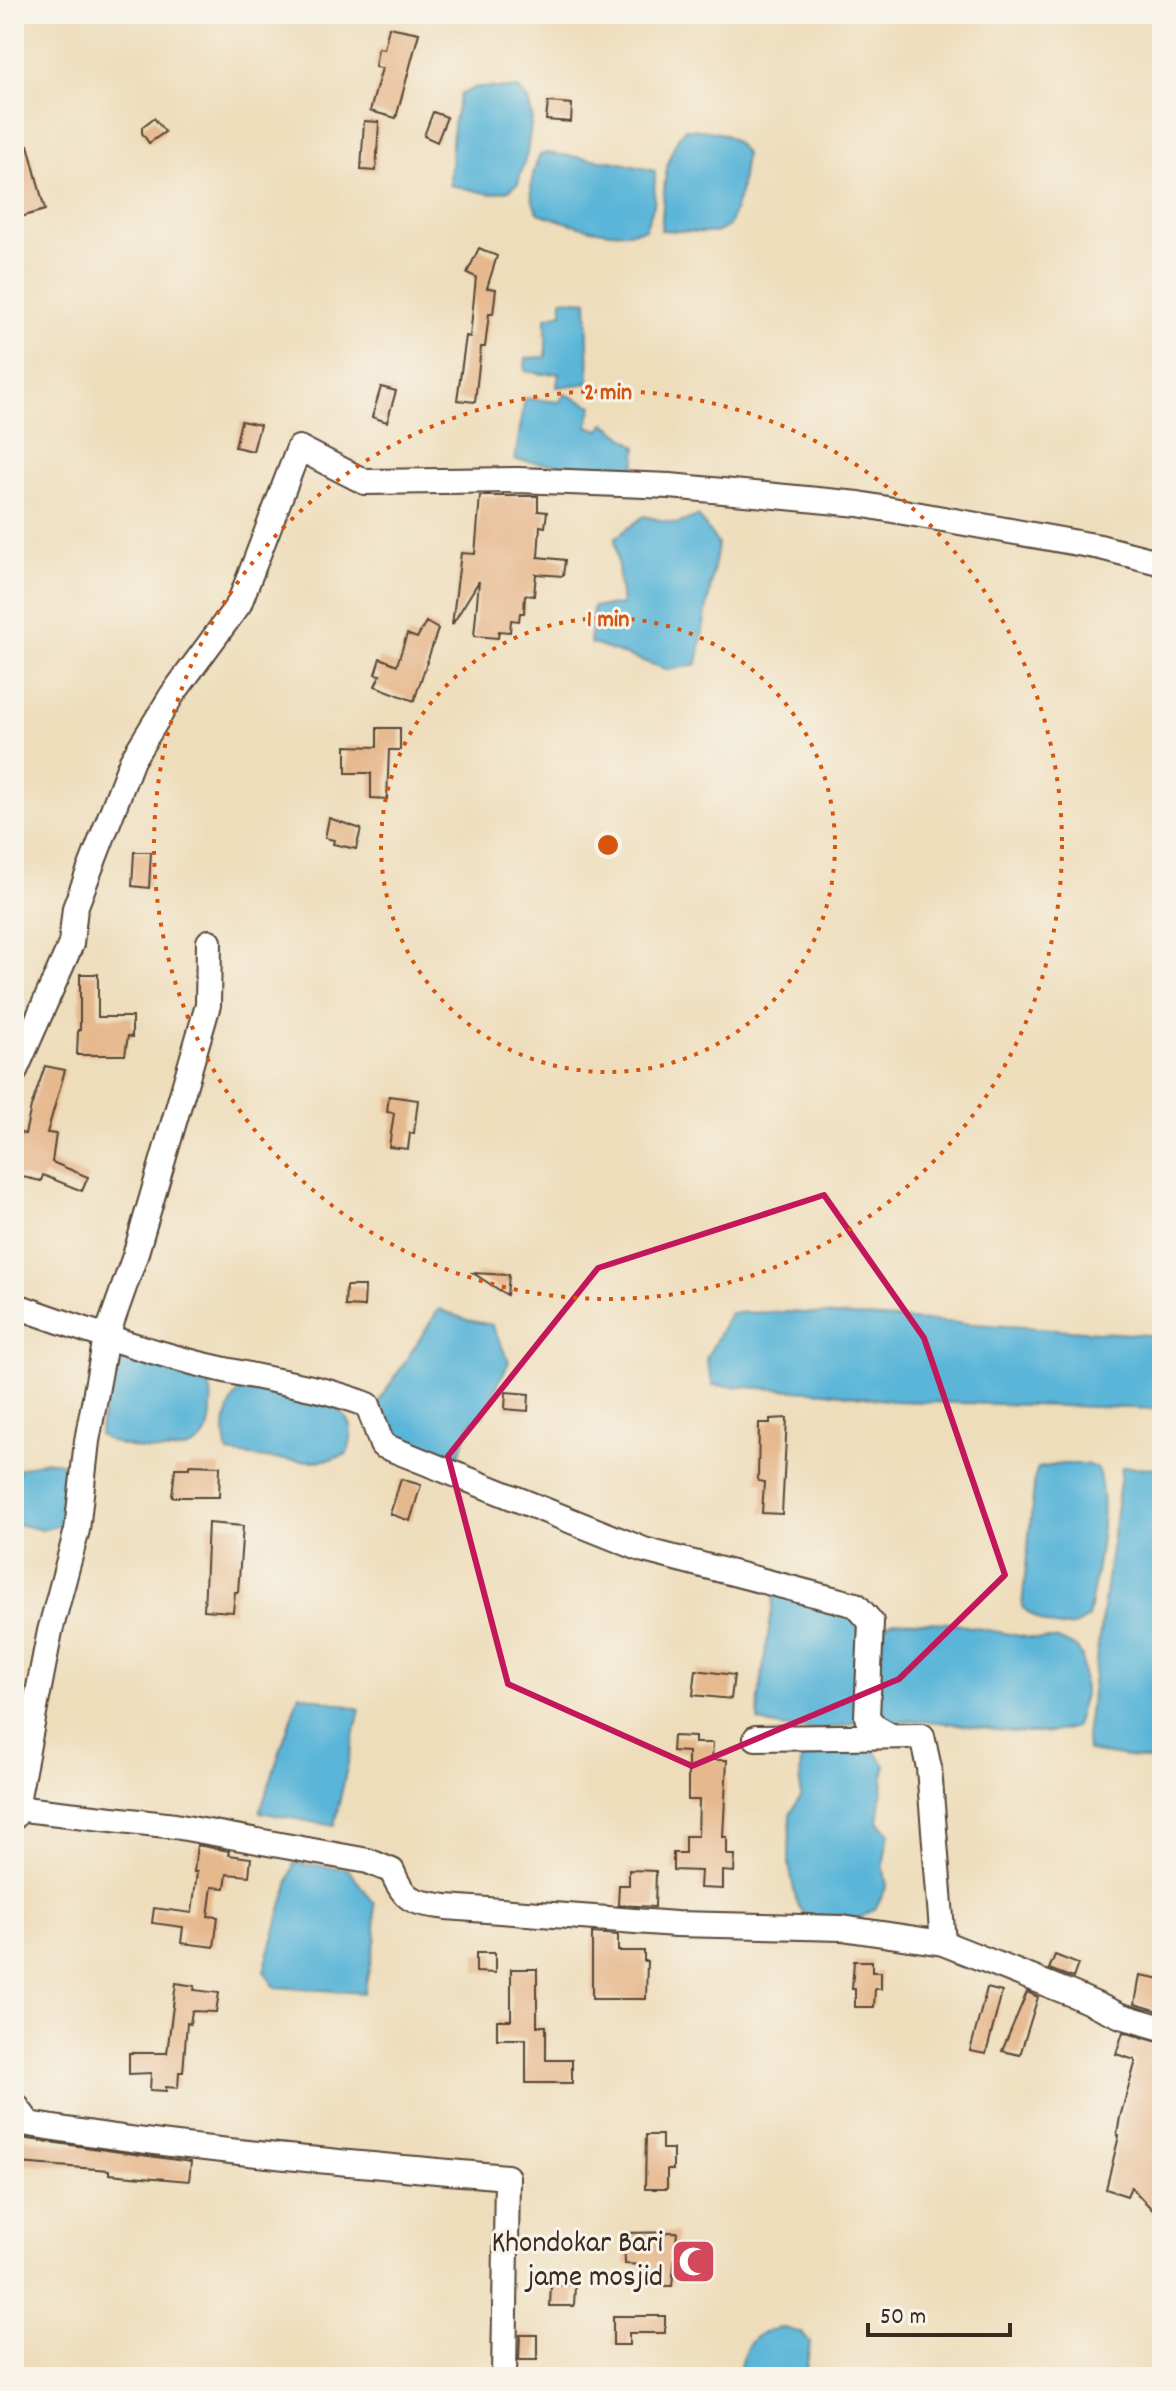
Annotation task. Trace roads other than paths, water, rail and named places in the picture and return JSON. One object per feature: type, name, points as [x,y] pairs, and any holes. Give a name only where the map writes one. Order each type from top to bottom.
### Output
[{"type":"street","points":[[14,1073],[71,944],[75,908],[132,760],[172,695],[239,604],[299,448],[365,482],[518,480],[670,486],[859,504],[1100,547],[1162,563]]},
{"type":"street","points":[[14,1817],[50,1631],[77,1530],[87,1441],[106,1338],[135,1256],[208,1005],[209,942]]},
{"type":"street","points":[[14,1305],[106,1338],[224,1370],[338,1393],[368,1405],[382,1445],[477,1484],[644,1550],[856,1605],[871,1622],[867,1717],[875,1727],[891,1736]]},
{"type":"street","points":[[756,1738],[922,1736],[929,1768],[943,1943]]},
{"type":"street","points":[[14,1808],[175,1826],[368,1861],[392,1871],[400,1890],[412,1902],[446,1907],[676,1924],[842,1928],[943,1943],[1121,2016],[1162,2028]]},
{"type":"street","points":[[14,2103],[29,2124],[112,2138],[507,2177],[504,2377]]},
{"type":"water","points":[[477,87],[518,89],[528,100],[532,117],[527,153],[518,183],[509,190],[491,194],[450,185],[453,125],[460,95]]},
{"type":"water","points":[[685,129],[711,131],[726,136],[745,154],[740,193],[729,226],[715,233],[661,230],[668,164]]},
{"type":"water","points":[[546,153],[616,162],[655,171],[654,205],[645,229],[605,231],[577,226],[538,213],[532,199],[532,184],[540,155]]},
{"type":"water","points":[[562,299],[587,301],[589,383],[557,387],[559,373],[525,371],[526,358],[546,357],[546,317],[562,313]]},
{"type":"water","points":[[565,394],[593,406],[587,426],[600,430],[605,423],[637,447],[634,474],[515,460],[525,398],[559,402]]},
{"type":"water","points":[[644,516],[676,524],[698,516],[718,544],[697,664],[669,670],[590,643],[593,607],[622,605],[615,538]]},
{"type":"water","points":[[439,1309],[467,1320],[492,1325],[509,1362],[482,1416],[471,1422],[455,1466],[386,1443],[377,1405]]},
{"type":"water","points":[[789,1312],[1162,1336],[1162,1409],[893,1401],[826,1392],[713,1385],[706,1359],[730,1313]]},
{"type":"water","points":[[146,1360],[206,1379],[211,1393],[211,1419],[202,1440],[189,1448],[163,1451],[133,1448],[99,1435],[106,1397],[116,1369],[126,1361]]},
{"type":"water","points":[[254,1385],[306,1395],[338,1409],[348,1420],[351,1435],[347,1454],[305,1461],[228,1453],[225,1428],[231,1406],[239,1390]]},
{"type":"water","points":[[46,1461],[61,1463],[74,1476],[66,1523],[42,1530],[17,1524],[19,1469]]},
{"type":"water","points":[[1085,1464],[1097,1468],[1101,1484],[1102,1522],[1088,1618],[1062,1627],[1045,1623],[1022,1607],[1035,1476],[1038,1468]]},
{"type":"water","points":[[1122,1467],[1162,1468],[1162,1762],[1087,1751],[1086,1736]]},
{"type":"water","points":[[774,1596],[814,1598],[858,1615],[863,1695],[856,1722],[833,1728],[807,1729],[758,1721]]},
{"type":"water","points":[[893,1621],[950,1623],[1036,1639],[1058,1639],[1077,1648],[1082,1657],[1084,1694],[1075,1727],[1029,1733],[938,1722],[892,1723],[880,1715],[876,1670],[885,1626]]},
{"type":"water","points":[[299,1694],[360,1709],[334,1826],[260,1812]]},
{"type":"water","points":[[872,1746],[885,1766],[878,1822],[889,1832],[883,1865],[887,1886],[875,1909],[854,1921],[812,1923],[797,1904],[789,1865],[790,1815],[800,1797],[801,1754],[811,1747]]},
{"type":"water","points":[[294,1863],[348,1869],[374,1903],[376,1937],[364,1993],[275,1987],[264,1971]]},
{"type":"water","points":[[785,2328],[802,2333],[810,2343],[805,2377],[738,2377],[746,2348],[751,2342],[764,2332]]},
{"type":"place","name":"Khondokar Bari jame mosjid","points":[[694,2262]]}]
